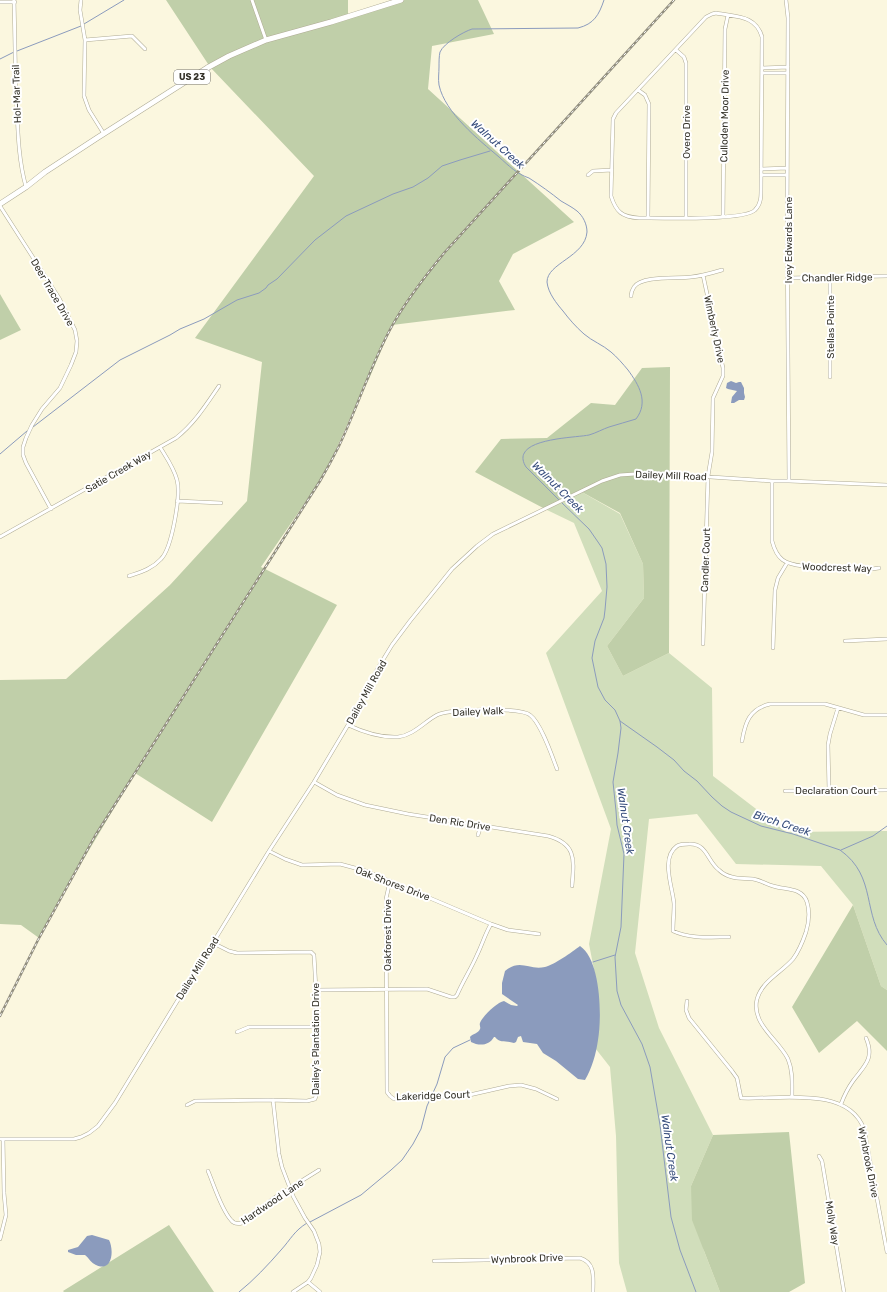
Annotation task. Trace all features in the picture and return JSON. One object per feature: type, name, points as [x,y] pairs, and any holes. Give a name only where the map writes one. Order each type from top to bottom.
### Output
[{"type":"main road","name":"US 23","points":[[0,205],[45,172],[207,68],[252,45],[266,40],[331,22],[388,2],[401,0]]},
{"type":"street","points":[[81,0],[80,10],[85,40],[84,96],[89,110],[104,134]]},
{"type":"street","points":[[252,0],[266,40]]},
{"type":"street","name":"Ivey Edwards Lane","points":[[786,0],[788,18],[787,175],[789,481]]},
{"type":"street","points":[[0,2],[14,1]]},
{"type":"street","name":"Hol-Mar Trail","points":[[14,1],[15,70],[19,151],[22,174],[26,187]]},
{"type":"street","points":[[714,13],[746,18],[758,27],[762,37],[760,202],[756,210],[751,213],[740,216],[723,217],[627,217],[623,215],[613,202],[611,196],[613,119],[616,113],[676,50],[706,17],[714,13]]},
{"type":"street","name":"Culloden Moor Drive","points":[[723,217],[725,29],[728,15]]},
{"type":"street","points":[[85,40],[132,36],[145,49]]},
{"type":"street","name":"Overo Drive","points":[[676,50],[684,57],[686,63],[686,218]]},
{"type":"street","points":[[762,68],[788,68]]},
{"type":"street","points":[[762,73],[788,73]]},
{"type":"street","points":[[638,90],[646,95],[650,104],[648,218]]},
{"type":"street","points":[[761,169],[787,168]]},
{"type":"street","points":[[588,175],[593,171],[612,170]]},
{"type":"street","points":[[761,175],[787,175]]},
{"type":"street","name":"Deer Trace Drive","points":[[0,205],[59,298],[75,330],[77,341],[76,352],[60,388],[42,409],[32,425],[23,447],[23,455],[26,463],[51,509]]},
{"type":"street","points":[[631,296],[632,288],[636,284],[642,282],[657,278],[683,278],[703,275],[722,270]]},
{"type":"street","name":"Wimberly Drive","points":[[703,275],[723,368],[723,376],[713,398],[712,452],[708,476]]},
{"type":"street","name":"Chandler Ridge","points":[[788,278],[887,276]]},
{"type":"street","name":"Stellas Pointe","points":[[830,277],[830,377]]},
{"type":"street","name":"Satie Creek Way","points":[[0,537],[176,438],[187,429],[219,386]]},
{"type":"street","points":[[129,576],[146,571],[162,559],[168,550],[176,511],[177,480],[160,447]]},
{"type":"street","name":"Dailey Mill Road","points":[[1,1139],[74,1139],[89,1133],[98,1126],[115,1103],[314,782],[348,725],[392,645],[452,569],[477,546],[494,534],[602,481],[620,475],[650,473],[772,481],[887,485]]},
{"type":"street","name":"Candler Court","points":[[703,644],[708,476]]},
{"type":"street","points":[[772,481],[772,541],[777,555],[786,563],[778,578],[775,590],[773,648]]},
{"type":"street","points":[[177,502],[221,503]]},
{"type":"street","name":"Woodcrest Way","points":[[786,563],[803,566],[879,568]]},
{"type":"street","points":[[845,641],[887,639]]},
{"type":"street","points":[[742,741],[747,720],[756,710],[770,704],[825,704],[864,715],[887,715]]},
{"type":"street","points":[[829,790],[828,745],[838,708]]},
{"type":"street","name":"Dailey Walk","points":[[348,725],[373,734],[398,737],[418,730],[438,715],[449,712],[474,710],[520,711],[530,714],[536,722],[558,769]]},
{"type":"street","name":"Den Ric Drive","points":[[314,782],[337,795],[365,805],[408,814],[548,836],[563,842],[570,848],[572,856],[572,886]]},
{"type":"street","name":"Declaration Court","points":[[785,791],[887,790]]},
{"type":"street","points":[[478,835],[481,825]]},
{"type":"street","points":[[729,937],[698,937],[681,935],[673,931],[674,904],[668,870],[672,852],[677,846],[692,844],[698,846],[703,849],[718,870],[726,875],[733,878],[754,879],[774,886],[792,889],[801,893],[806,900],[809,912],[808,923],[800,949],[793,958],[763,987],[756,1006],[758,1018],[787,1057],[791,1069],[792,1098]]},
{"type":"street","name":"Oak Shores Drive","points":[[270,851],[285,859],[302,864],[340,864],[366,871],[491,924],[539,934]]},
{"type":"street","name":"Oakforest Drive","points":[[387,989],[386,899],[390,881]]},
{"type":"street","points":[[316,990],[427,989],[446,996],[455,997],[458,995],[467,973],[477,956],[486,931],[491,924]]},
{"type":"street","name":"Dailey's Plantation Drive","points":[[187,1105],[195,1101],[307,1101],[315,1099],[316,990],[315,958],[313,953],[237,953],[229,951],[213,943]]},
{"type":"street","name":"Lakeridge Court","points":[[387,989],[387,1092],[394,1099],[465,1096],[509,1086],[521,1085],[536,1089],[556,1099]]},
{"type":"street","name":"Wynbrook Drive","points":[[687,1001],[686,1010],[689,1018],[737,1078],[741,1098],[818,1098],[841,1104],[857,1116],[864,1129],[887,1252]]},
{"type":"street","points":[[237,1032],[248,1027],[315,1026]]},
{"type":"street","points":[[841,1104],[846,1092],[868,1061],[868,1044],[866,1038]]},
{"type":"street","points":[[273,1100],[279,1154],[282,1167],[289,1189],[298,1207],[314,1231],[319,1244],[320,1252],[317,1265],[308,1282],[293,1292]]},
{"type":"street","points":[[0,1238],[6,1215],[1,1139]]},
{"type":"street","name":"Molly Way","points":[[819,1156],[822,1161],[844,1292]]},
{"type":"street","name":"Hardwood Lane","points":[[208,1171],[228,1216],[231,1220],[238,1224],[242,1224],[274,1198],[319,1170]]},
{"type":"street","name":"Wynbrook Drive","points":[[434,1261],[580,1258],[586,1260],[592,1267],[593,1292]]},
{"type":"street","points":[[308,1282],[320,1292]]},
{"type":"green space","points":[[166,0],[348,0],[348,15],[402,0],[478,0],[494,34],[432,46],[428,89],[574,222],[513,254],[499,281],[515,310],[392,325],[326,472],[261,567],[337,605],[212,822],[135,773],[76,872],[39,938],[21,925],[0,924],[0,680],[66,679],[170,585],[247,501],[262,362],[195,338],[314,176],[210,67]]},
{"type":"green space","points":[[0,294],[21,330],[0,340]]},
{"type":"green space","points":[[670,367],[669,653],[623,676],[607,646],[644,598],[643,564],[620,513],[580,491],[547,510],[475,472],[501,439],[547,438],[591,403],[615,405],[642,368]]},
{"type":"green space","points":[[580,491],[620,514],[643,564],[644,598],[607,646],[623,676],[669,653],[712,688],[713,776],[786,832],[887,831],[887,990],[881,986],[853,905],[821,866],[736,864],[697,814],[649,819],[635,953],[659,1028],[713,1135],[691,1186],[704,1251],[720,1292],[627,1292],[619,1263],[616,1136],[610,1067],[592,1044],[596,980],[589,944],[611,829],[546,653],[602,591],[574,523],[547,510]]},
{"type":"green space","points":[[853,905],[881,986],[887,990],[887,1051],[857,1021],[819,1053],[792,1007]]},
{"type":"green space","points":[[789,1132],[805,1283],[789,1292],[720,1292],[692,1220],[691,1186],[713,1135]]},
{"type":"green space","points":[[169,1225],[214,1292],[63,1291]]},
{"type":"water","points":[[731,381],[736,383],[741,382],[744,388],[744,400],[731,403],[732,397],[737,391],[726,388],[727,383]]},
{"type":"water","points":[[580,946],[587,953],[592,963],[596,976],[600,1004],[599,1030],[595,1056],[585,1080],[578,1079],[556,1061],[543,1053],[537,1044],[523,1042],[521,1036],[518,1037],[514,1043],[501,1041],[495,1037],[487,1044],[477,1044],[471,1042],[470,1037],[479,1030],[481,1020],[494,1007],[504,1001],[511,1005],[518,1005],[502,994],[502,983],[505,971],[516,965],[539,968],[549,966]]},
{"type":"water","points":[[92,1235],[109,1240],[111,1244],[111,1259],[106,1266],[102,1267],[94,1264],[85,1255],[76,1255],[68,1252],[68,1250],[78,1247],[87,1236]]},
{"type":"waterway","points":[[84,24],[124,0]]},
{"type":"waterway","name":"Walnut Creek","points":[[559,500],[526,467],[523,457],[526,450],[534,445],[546,441],[589,435],[636,419],[642,406],[641,394],[636,382],[618,358],[575,326],[556,302],[548,286],[547,282],[549,275],[553,270],[580,248],[585,241],[587,229],[583,218],[575,210],[529,178],[513,169],[482,143],[455,116],[442,95],[439,85],[439,57],[440,52],[445,45],[459,35],[472,29],[578,28],[584,26],[595,18],[604,0]]},
{"type":"waterway","points":[[17,51],[81,26]]},
{"type":"waterway","points":[[0,59],[14,52]]},
{"type":"waterway","points":[[33,427],[120,360],[180,329],[204,319],[237,300],[259,293],[277,279],[315,240],[346,216],[393,194],[413,187],[428,178],[442,166],[490,151]]},
{"type":"waterway","points":[[0,454],[27,431]]},
{"type":"waterway","name":"Walnut Creek","points":[[561,502],[589,529],[602,548],[606,564],[607,587],[604,618],[595,641],[592,658],[598,687],[605,700],[615,710],[620,721],[621,728],[613,782],[617,825],[624,854],[621,927],[615,957],[617,991],[621,1005],[642,1044],[650,1067],[660,1125],[671,1217],[680,1250],[696,1292]]},
{"type":"waterway","name":"Birch Creek","points":[[620,721],[674,760],[712,797],[731,812],[761,826],[793,834],[840,850],[852,861],[860,872],[865,884],[874,921],[879,933],[887,945]]},
{"type":"waterway","points":[[841,850],[873,836],[887,826]]},
{"type":"waterway","points":[[593,962],[615,955]]},
{"type":"waterway","points":[[310,1222],[361,1195],[402,1160],[421,1129],[427,1106],[437,1084],[445,1057],[453,1048],[470,1040]]},
{"type":"waterway","points":[[239,1292],[266,1267],[296,1232],[307,1223]]},
{"type":"railway","points":[[0,1016],[38,940],[95,836],[320,481],[346,431],[384,340],[404,306],[445,252],[674,0]]}]
